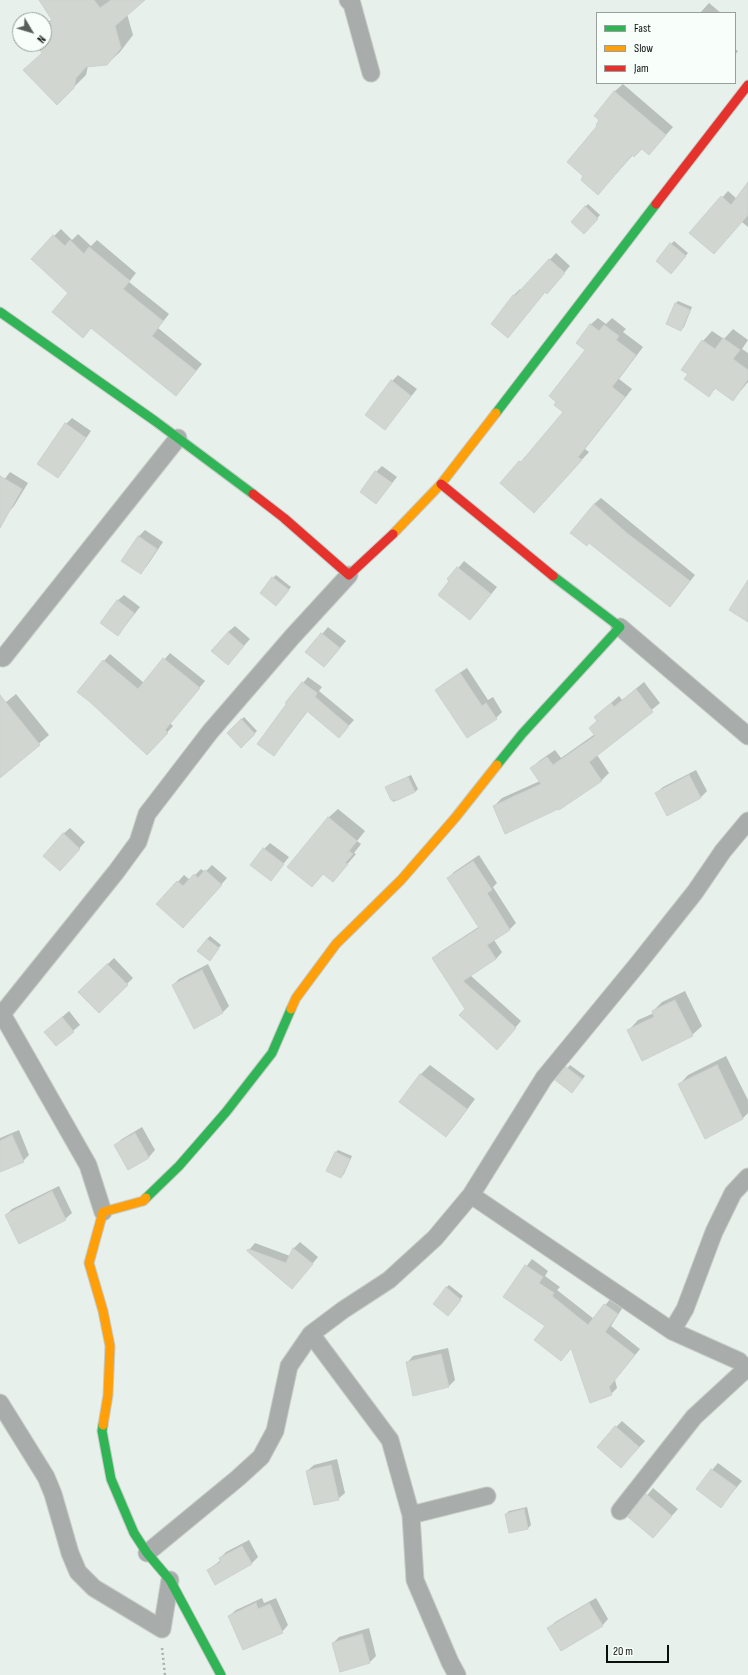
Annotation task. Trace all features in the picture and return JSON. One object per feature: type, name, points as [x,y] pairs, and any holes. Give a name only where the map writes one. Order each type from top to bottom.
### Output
[{"type":"street","points":[[348,0],[352,4],[371,73]]},
{"type":"street","points":[[221,1675],[170,1580],[147,1553],[134,1533],[111,1478],[102,1430],[108,1395],[110,1346],[103,1311],[89,1263],[103,1212],[88,1165],[1,1013],[116,872],[138,842],[147,814],[210,732],[292,637],[349,575],[376,551],[441,484],[748,85]]},
{"type":"street","points":[[0,312],[178,438],[284,518],[349,575]]},
{"type":"street","points":[[3,658],[178,438]]},
{"type":"street","points":[[441,484],[533,561],[620,627],[748,736]]},
{"type":"street","points":[[103,1212],[143,1201],[179,1166],[226,1112],[272,1053],[296,998],[336,944],[401,880],[455,818],[522,734],[581,672],[620,627]]},
{"type":"street","points":[[147,1553],[238,1478],[261,1457],[275,1430],[289,1366],[311,1334],[343,1310],[389,1280],[435,1238],[471,1194],[544,1078],[695,892],[723,851],[748,821]]},
{"type":"street","points":[[672,1331],[685,1309],[714,1232],[733,1193],[748,1177]]},
{"type":"street","points":[[471,1194],[672,1331],[745,1365],[694,1417],[620,1511]]},
{"type":"street","points":[[311,1334],[390,1440],[411,1515],[415,1580],[457,1675]]},
{"type":"street","points":[[0,1403],[46,1478],[53,1494],[70,1554],[78,1572],[94,1588],[162,1629],[170,1580]]},
{"type":"street","points":[[411,1515],[487,1496]]},
{"type":"path","points":[[162,1629],[162,1655],[165,1675]]},
{"type":"building","points":[[39,0],[94,0],[100,8],[111,0],[145,0],[115,26],[121,48],[107,65],[86,67],[76,78],[74,88],[57,105],[23,70],[41,52],[52,52],[52,12],[47,12]]},
{"type":"building","points":[[614,91],[666,135],[649,155],[642,149],[634,157],[632,155],[598,195],[581,180],[583,176],[567,162],[597,126],[596,125],[599,120],[594,116]]},
{"type":"building","points":[[748,182],[748,215],[714,254],[689,233],[721,196],[731,205]]},
{"type":"building","points":[[585,206],[598,219],[584,234],[571,222]]},
{"type":"building","points":[[53,235],[65,246],[70,240],[84,254],[89,247],[130,281],[123,289],[163,321],[152,336],[196,371],[176,396],[91,328],[83,338],[52,312],[68,293],[31,259]]},
{"type":"building","points":[[670,243],[686,256],[671,274],[656,261]]},
{"type":"building","points":[[549,259],[565,273],[547,294],[545,292],[508,338],[491,324],[513,295],[515,296]]},
{"type":"building","points":[[675,303],[690,310],[681,331],[666,324]]},
{"type":"building","points":[[590,324],[599,331],[604,325],[619,336],[616,340],[636,355],[612,387],[625,397],[578,457],[582,460],[534,513],[500,483],[519,461],[521,462],[563,412],[554,405],[556,402],[549,396],[585,350],[576,343]]},
{"type":"building","points":[[723,338],[740,350],[733,359],[748,370],[748,379],[733,401],[715,388],[709,397],[684,379],[688,374],[681,370],[702,340],[715,349]]},
{"type":"building","points":[[391,380],[411,396],[385,430],[365,415]]},
{"type":"building","points":[[65,423],[86,438],[58,478],[37,464]]},
{"type":"building","points":[[375,471],[392,483],[376,504],[360,492]]},
{"type":"building","points":[[0,476],[22,489],[0,528]]},
{"type":"building","points":[[594,504],[628,534],[690,581],[670,607],[589,543],[587,546],[570,533]]},
{"type":"building","points":[[138,536],[157,549],[141,574],[121,561]]},
{"type":"building","points":[[457,567],[491,594],[470,620],[438,595],[449,581],[447,579]]},
{"type":"building","points":[[272,577],[289,590],[276,606],[260,593]]},
{"type":"building","points":[[748,580],[748,622],[729,610]]},
{"type":"building","points":[[117,600],[134,613],[118,636],[100,623]]},
{"type":"building","points":[[228,632],[244,646],[228,665],[211,651]]},
{"type":"building","points":[[321,633],[340,648],[324,667],[305,652]]},
{"type":"building","points":[[163,658],[200,688],[165,730],[168,733],[147,755],[90,702],[77,692],[103,660],[138,689]]},
{"type":"building","points":[[460,673],[482,706],[486,703],[497,719],[467,738],[435,690]]},
{"type":"building","points":[[302,682],[317,693],[315,697],[349,726],[339,738],[307,711],[274,756],[257,744],[287,703],[285,703]]},
{"type":"building","points":[[636,689],[653,712],[589,762],[602,781],[559,810],[558,809],[505,834],[493,806],[541,784],[530,768],[547,757],[553,765],[595,736],[589,728],[597,721],[594,717],[611,703],[614,707]]},
{"type":"building","points":[[0,695],[40,745],[0,778]]},
{"type":"building","points":[[241,719],[255,734],[241,748],[227,733]]},
{"type":"building","points":[[689,775],[701,798],[667,816],[655,793]]},
{"type":"building","points":[[408,777],[415,792],[398,800],[391,800],[385,787]]},
{"type":"building","points":[[328,817],[357,841],[349,851],[353,854],[345,863],[348,864],[333,882],[323,874],[312,887],[287,867]]},
{"type":"building","points":[[63,833],[80,849],[60,871],[43,856]]},
{"type":"building","points":[[263,848],[284,864],[271,881],[250,865]]},
{"type":"building","points":[[473,861],[492,890],[487,893],[510,930],[487,945],[496,959],[463,981],[516,1028],[497,1050],[459,1015],[465,1009],[432,958],[479,928],[447,878]]},
{"type":"building","points":[[205,870],[222,885],[183,928],[156,904],[177,881],[183,886],[194,874],[198,878]]},
{"type":"building","points":[[207,939],[219,948],[210,961],[197,951]]},
{"type":"building","points":[[107,964],[128,985],[99,1013],[78,992]]},
{"type":"building","points":[[202,970],[223,1013],[194,1029],[172,985]]},
{"type":"building","points":[[675,1000],[693,1036],[642,1061],[627,1030],[654,1017],[652,1011]]},
{"type":"building","points":[[62,1017],[74,1032],[56,1046],[44,1032]]},
{"type":"building","points":[[717,1065],[743,1119],[705,1139],[678,1084]]},
{"type":"building","points":[[566,1067],[582,1079],[572,1093],[555,1080]]},
{"type":"building","points":[[420,1074],[467,1109],[446,1137],[399,1102]]},
{"type":"building","points":[[135,1133],[149,1158],[128,1170],[114,1145]]},
{"type":"building","points":[[12,1135],[24,1162],[0,1172],[0,1141]]},
{"type":"building","points":[[335,1152],[350,1159],[341,1178],[326,1171]]},
{"type":"building","points":[[52,1191],[66,1220],[19,1244],[5,1215]]},
{"type":"building","points":[[293,1248],[313,1264],[292,1289],[247,1251],[248,1249],[286,1263]]},
{"type":"building","points":[[525,1265],[543,1277],[539,1283],[554,1293],[552,1296],[588,1325],[604,1304],[618,1314],[605,1332],[635,1355],[609,1387],[612,1395],[590,1403],[571,1348],[561,1361],[534,1340],[545,1326],[503,1297]]},
{"type":"building","points":[[446,1287],[461,1300],[448,1316],[433,1304]]},
{"type":"building","points":[[441,1354],[449,1387],[413,1396],[406,1362]]},
{"type":"building","points":[[615,1426],[639,1447],[621,1468],[597,1447]]},
{"type":"building","points":[[331,1465],[339,1500],[314,1505],[306,1471]]},
{"type":"building","points":[[711,1469],[736,1487],[721,1508],[696,1489]]},
{"type":"building","points":[[646,1494],[672,1516],[653,1538],[628,1517]]},
{"type":"building","points":[[524,1509],[528,1529],[509,1533],[505,1514]]},
{"type":"building","points":[[242,1546],[252,1564],[215,1585],[207,1570],[221,1562],[219,1558]]},
{"type":"building","points":[[256,1603],[258,1609],[270,1604],[283,1633],[243,1650],[228,1616]]},
{"type":"building","points":[[589,1603],[603,1626],[561,1651],[547,1628]]},
{"type":"building","points":[[362,1634],[370,1663],[340,1672],[332,1643]]},
{"type":"traffic: fast","points":[[496,413],[656,204]]},
{"type":"traffic: fast","points":[[0,312],[155,421],[253,494]]},
{"type":"traffic: fast","points":[[497,765],[522,734],[620,627],[553,576]]},
{"type":"traffic: fast","points":[[146,1198],[179,1166],[226,1112],[272,1053],[291,1009]]},
{"type":"traffic: fast","points":[[103,1425],[102,1431],[111,1479],[134,1533],[147,1553],[170,1580],[221,1675]]},
{"type":"traffic: slow","points":[[393,534],[441,484],[496,413]]},
{"type":"traffic: slow","points":[[291,1009],[296,998],[336,944],[401,880],[455,818],[497,765]]},
{"type":"traffic: slow","points":[[103,1425],[108,1395],[110,1346],[103,1311],[89,1263],[103,1212],[143,1201],[146,1198]]},
{"type":"traffic: jam","points":[[656,204],[748,85]]},
{"type":"traffic: jam","points":[[441,484],[553,576]]},
{"type":"traffic: jam","points":[[253,494],[284,518],[349,575],[393,534]]}]
